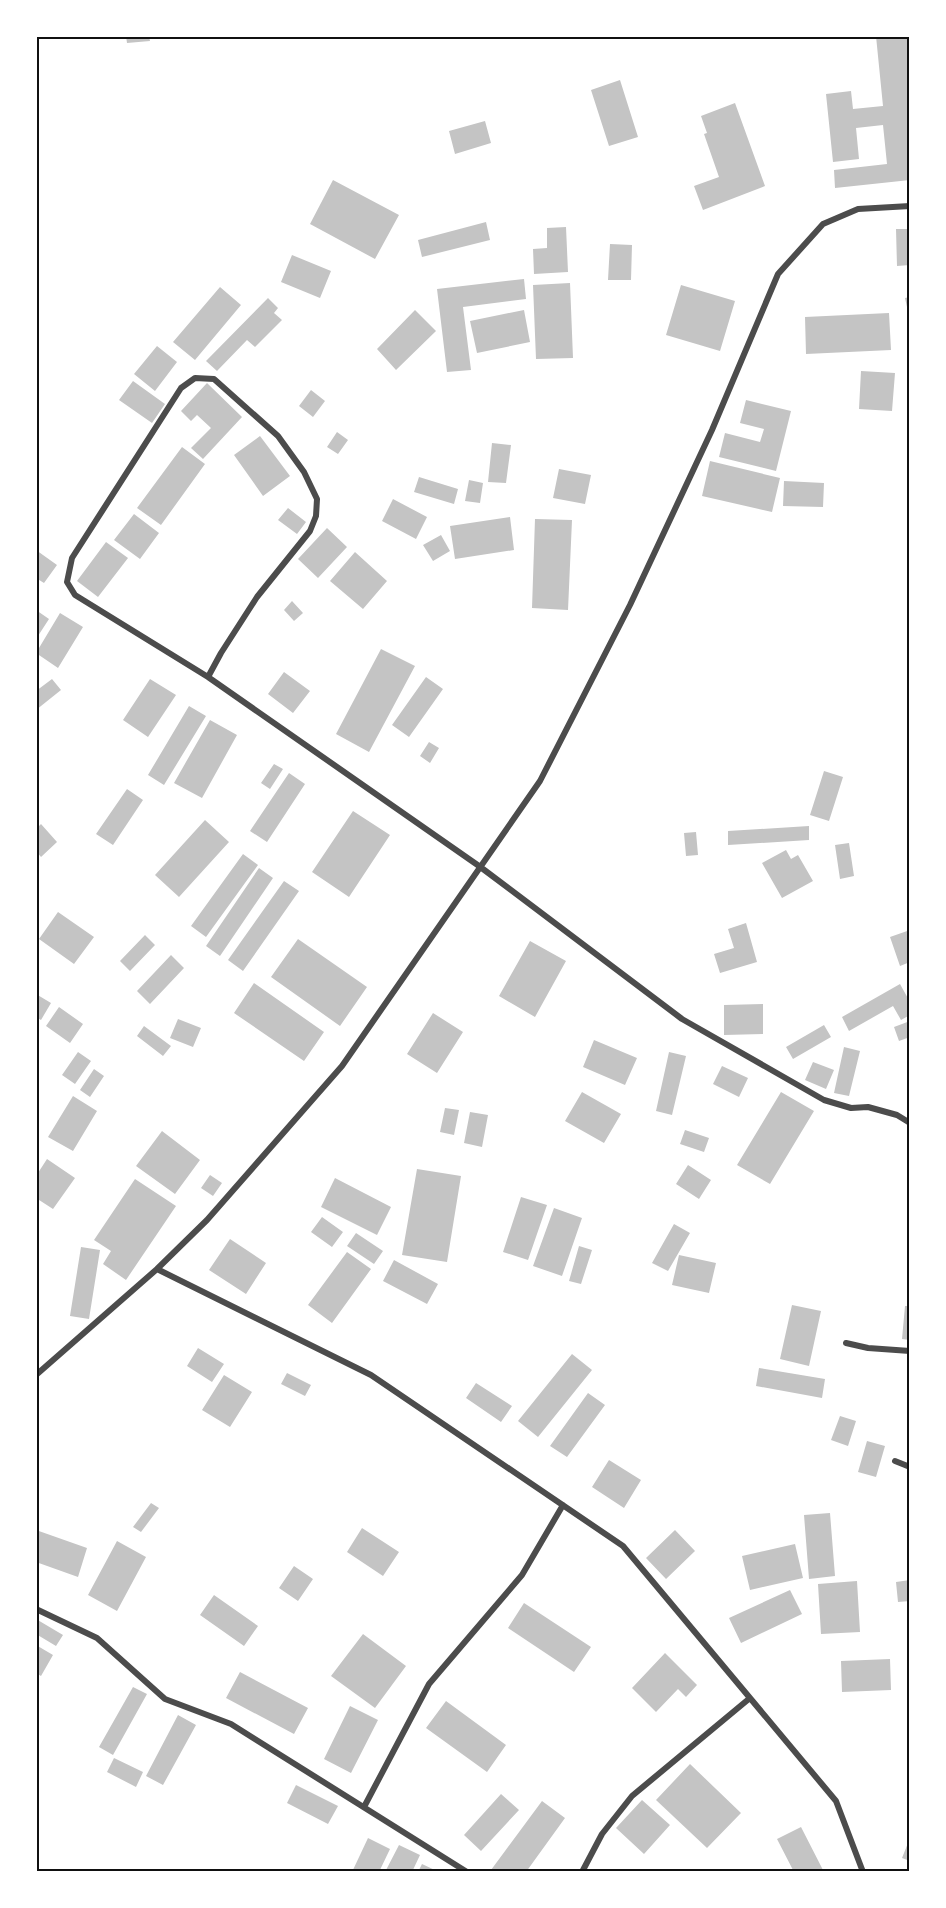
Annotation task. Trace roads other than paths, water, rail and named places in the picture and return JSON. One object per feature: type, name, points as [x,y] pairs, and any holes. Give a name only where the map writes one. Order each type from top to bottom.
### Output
[{"type":"street","points":[[36,1375],[157,1269],[207,1220],[342,1066],[540,781],[630,605],[712,430],[778,273],[823,224],[858,209],[910,206]]},
{"type":"street","points":[[208,677],[257,597],[310,531],[316,516],[317,499],[304,472],[278,436],[214,379],[195,378],[182,388],[72,558],[67,582],[75,595],[208,677],[479,866],[682,1019],[824,1100],[851,1108],[868,1107],[897,1115],[910,1123]]},
{"type":"street","points":[[157,1269],[371,1375],[623,1546],[836,1801],[863,1872]]},
{"type":"street","points":[[846,1343],[868,1348],[910,1351]]},
{"type":"street","points":[[895,1461],[910,1467]]},
{"type":"street","points":[[364,1807],[429,1684],[522,1575],[563,1505]]},
{"type":"street","points":[[36,1609],[97,1638],[165,1699],[231,1724],[467,1872]]},
{"type":"street","points":[[582,1872],[602,1834],[632,1796],[750,1698]]}]
